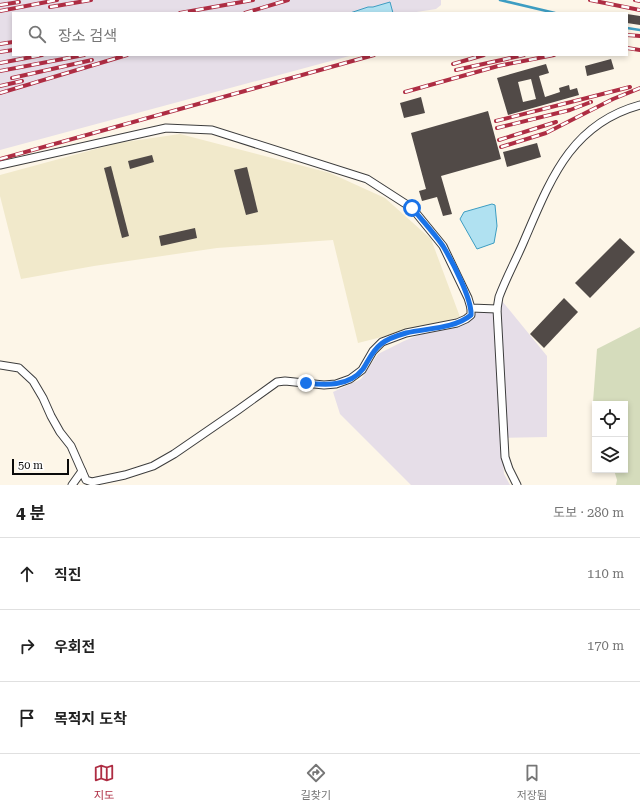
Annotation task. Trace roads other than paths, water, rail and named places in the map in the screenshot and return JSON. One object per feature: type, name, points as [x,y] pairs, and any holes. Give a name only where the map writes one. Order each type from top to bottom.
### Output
[{"type":"street","points":[[517,485],[509,470],[505,457],[497,309],[499,297],[545,193],[562,161],[580,139],[600,122],[617,113],[640,105]]},
{"type":"street","points":[[0,165],[166,128],[212,130],[367,178],[412,208],[443,246],[468,298],[471,308],[471,315],[457,323],[406,333],[382,342],[373,351],[362,370],[350,379],[336,384],[324,385],[285,381],[277,382],[174,454],[153,466],[125,475],[92,482],[86,480],[71,446],[60,432],[33,381],[19,368],[0,365]]},
{"type":"street","points":[[471,308],[497,309]]},
{"type":"street","points":[[72,485],[82,471]]},
{"type":"water","points":[[390,2],[393,12],[353,12],[368,7]]},
{"type":"water","points":[[492,204],[495,205],[497,226],[494,243],[477,249],[460,219],[464,212]]},
{"type":"waterway","points":[[500,0],[551,12]]},
{"type":"waterway","points":[[628,28],[640,30]]},
{"type":"railway","points":[[0,11],[57,0]]},
{"type":"railway","points":[[50,7],[91,0]]},
{"type":"railway","points":[[186,12],[253,0]]},
{"type":"railway","points":[[248,12],[288,0]]},
{"type":"railway","points":[[590,0],[640,10]]},
{"type":"railway","points":[[635,0],[640,1]]},
{"type":"railway","points":[[0,5],[19,2]]},
{"type":"railway","points":[[628,35],[640,36]]},
{"type":"railway","points":[[0,44],[12,42]]},
{"type":"railway","points":[[628,48],[640,50]]},
{"type":"railway","points":[[0,52],[12,50]]},
{"type":"railway","points":[[0,63],[37,56]]},
{"type":"railway","points":[[0,71],[79,56]]},
{"type":"railway","points":[[0,93],[124,56]]},
{"type":"railway","points":[[0,159],[370,56]]},
{"type":"railway","points":[[453,64],[481,56]]},
{"type":"railway","points":[[456,70],[519,56]]},
{"type":"railway","points":[[405,92],[498,66],[549,56]]},
{"type":"railway","points":[[12,78],[92,60]]},
{"type":"railway","points":[[0,86],[22,81]]},
{"type":"railway","points":[[496,121],[630,87]]},
{"type":"railway","points":[[501,147],[546,133],[613,99],[640,88]]},
{"type":"railway","points":[[497,128],[570,110],[591,102]]},
{"type":"railway","points":[[499,140],[556,122]]}]
